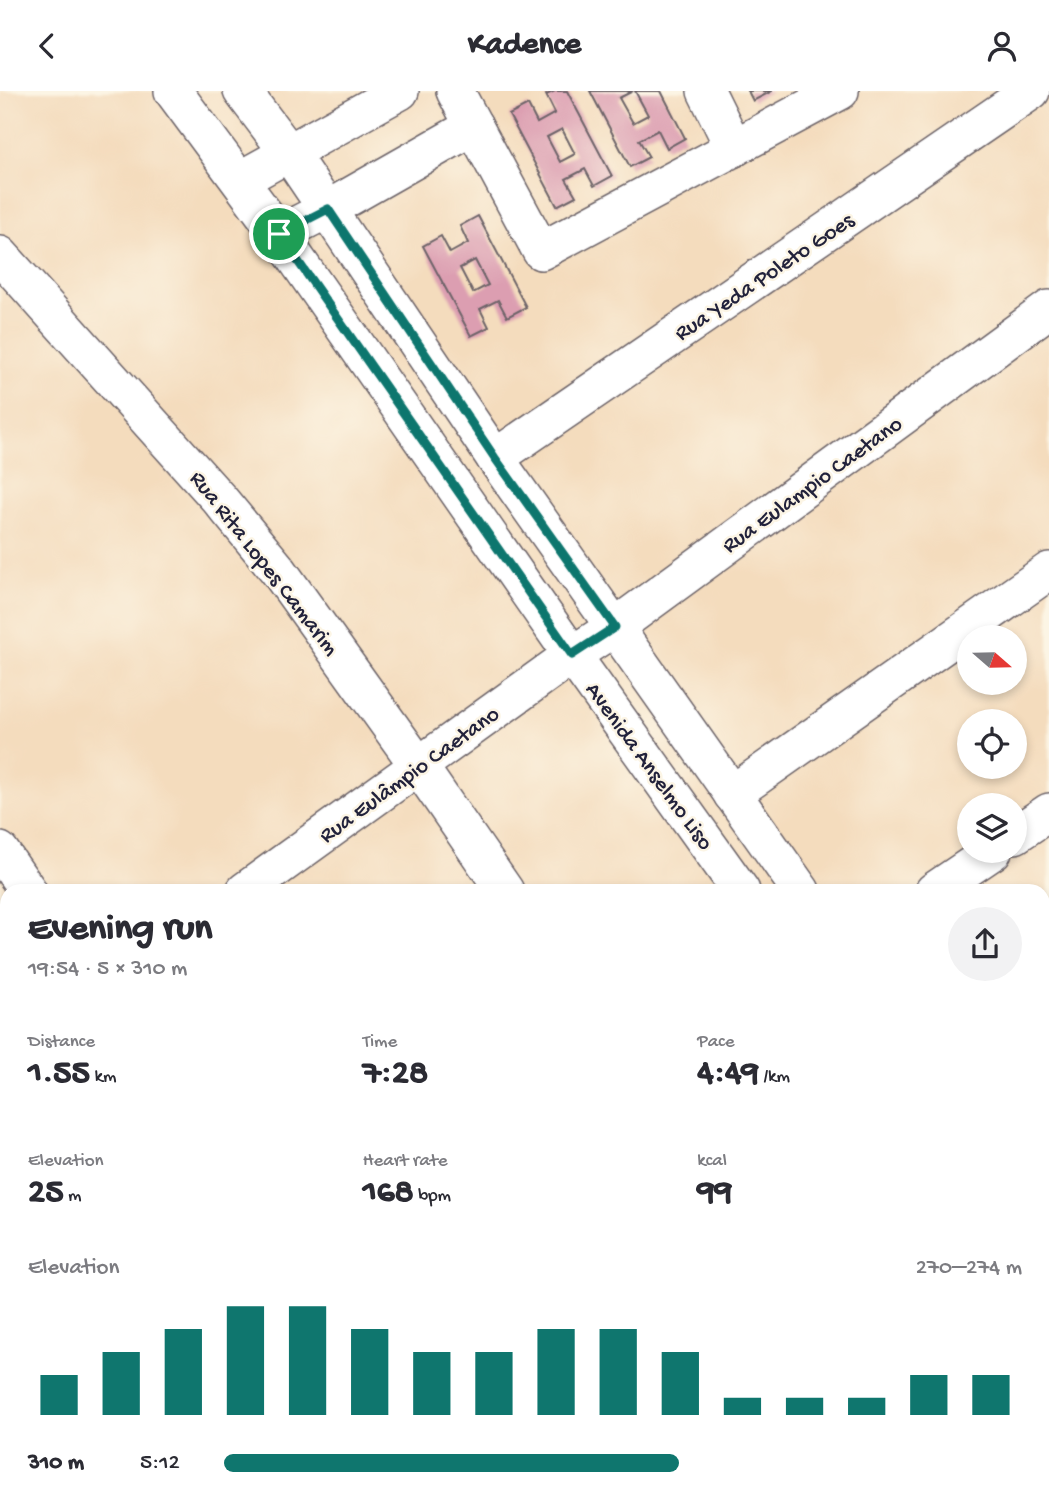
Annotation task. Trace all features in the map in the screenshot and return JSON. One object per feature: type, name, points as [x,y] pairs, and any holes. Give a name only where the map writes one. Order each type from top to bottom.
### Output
[{"type":"street","name":"Avenida Anselmo Liso","points":[[173,91],[279,234],[572,655],[736,884]]},
{"type":"street","points":[[242,91],[289,153],[495,458],[796,884]]},
{"type":"street","points":[[240,180],[400,91]]},
{"type":"street","points":[[455,91],[541,251],[840,91]]},
{"type":"street","points":[[706,91],[734,148]]},
{"type":"street","name":"Rua Yeda Poleto Goes","points":[[495,458],[1031,91]]},
{"type":"street","points":[[279,234],[474,126]]},
{"type":"street","name":"Rua Rita Lopes Camarim","points":[[0,255],[220,500],[270,560],[500,884]]},
{"type":"street","name":"Rua Eulampio Caetano","points":[[572,655],[615,627],[1049,309]]},
{"type":"street","points":[[732,794],[1049,571]]},
{"type":"street","name":"Rua Eulâmpio Caetano","points":[[255,884],[572,655]]},
{"type":"street","points":[[1027,827],[1049,812]]},
{"type":"street","points":[[0,851],[23,884]]},
{"type":"street","points":[[944,884],[975,863]]},
{"type":"building","points":[[555,91],[567,91],[612,176],[594,186],[585,169],[566,179],[576,196],[557,206],[509,115],[528,105],[537,123],[555,113],[546,95]],"holes":[[[562,129],[575,154],[560,162],[547,137]]]},
{"type":"building","points":[[590,91],[633,91],[619,98],[633,123],[648,115],[635,91],[661,91],[685,138],[667,148],[658,130],[639,140],[649,157],[630,167]]},
{"type":"building","points":[[748,91],[772,91],[753,101]]},
{"type":"building","points":[[478,216],[526,307],[507,317],[498,300],[480,309],[489,327],[471,336],[423,246],[441,236],[450,253],[468,243],[460,226]],"holes":[[[475,260],[488,285],[473,293],[460,268]]]},
{"type":"route","points":[[328,209],[495,458],[615,627],[572,655],[279,234],[328,209]]}]
